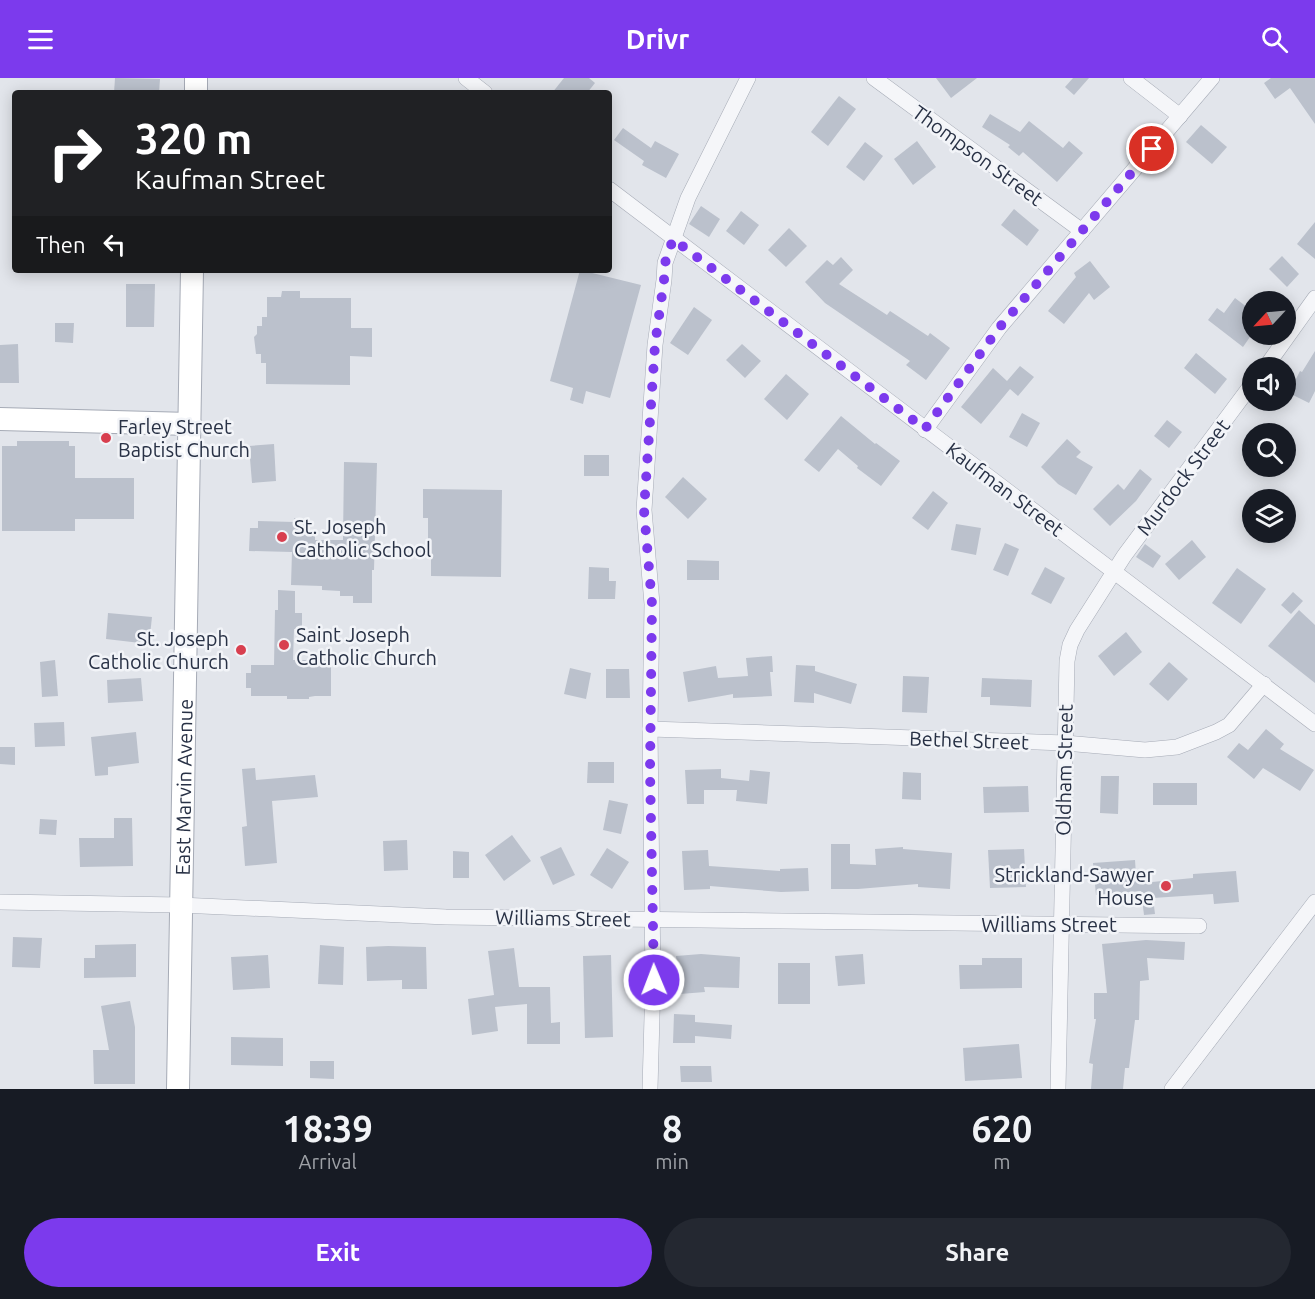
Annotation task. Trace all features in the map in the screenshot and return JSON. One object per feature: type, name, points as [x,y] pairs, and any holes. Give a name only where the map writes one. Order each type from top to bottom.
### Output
[{"type":"main road","name":"East Marvin Avenue","points":[[178,1089],[192,273]]},
{"type":"main road","points":[[0,419],[190,424]]},
{"type":"street","points":[[466,78],[481,90]]},
{"type":"street","points":[[650,1089],[654,980],[650,729],[652,604],[644,510],[655,345],[665,263],[673,239],[688,198],[748,78]]},
{"type":"street","name":"Thompson Street","points":[[874,78],[1082,231]]},
{"type":"street","points":[[1131,78],[1180,116]]},
{"type":"street","points":[[925,429],[999,328],[1212,78]]},
{"type":"street","name":"Kaufman Street","points":[[612,191],[1315,724]]},
{"type":"street","points":[[1273,357],[1315,298]]},
{"type":"street","name":"Murdock Street","points":[[1114,571],[1242,398]]},
{"type":"street","name":"Oldham Street","points":[[1058,1089],[1066,661],[1070,645],[1114,571]]},
{"type":"street","name":"Bethel Street","points":[[650,729],[1065,743],[1145,750],[1177,747],[1229,725],[1264,684]]},
{"type":"street","name":"Williams Street","points":[[0,902],[447,916],[1199,926]]},
{"type":"street","points":[[1172,1089],[1315,902]]},
{"type":"building","points":[[115,78],[160,79],[159,90],[114,90]]},
{"type":"building","points":[[564,78],[589,78],[595,83],[589,90],[554,90]]},
{"type":"building","points":[[936,78],[977,78],[951,98]]},
{"type":"building","points":[[1073,78],[1089,78],[1074,95],[1065,87]]},
{"type":"building","points":[[1271,78],[1315,78],[1315,124],[1290,88],[1275,99],[1264,83]]},
{"type":"building","points":[[839,96],[856,109],[828,146],[811,132]]},
{"type":"building","points":[[990,114],[1020,132],[1029,121],[1063,148],[1069,141],[1083,153],[1057,182],[1023,152],[1019,156],[1008,147],[1010,145],[982,127]]},
{"type":"building","points":[[1201,125],[1227,147],[1212,164],[1186,142]]},
{"type":"building","points":[[623,128],[651,148],[655,141],[679,154],[666,178],[642,165],[644,161],[614,140]]},
{"type":"building","points":[[917,141],[936,167],[913,185],[894,159]]},
{"type":"building","points":[[865,142],[883,156],[864,181],[846,167]]},
{"type":"building","points":[[701,206],[720,219],[709,237],[689,224]]},
{"type":"building","points":[[1014,209],[1039,230],[1027,246],[1001,225]]},
{"type":"building","points":[[741,211],[759,225],[744,245],[726,231]]},
{"type":"building","points":[[1315,222],[1315,259],[1297,244]]},
{"type":"building","points":[[789,228],[807,246],[786,267],[768,250]]},
{"type":"building","points":[[1282,256],[1299,274],[1287,287],[1269,269]]},
{"type":"building","points":[[841,257],[853,270],[839,284],[887,315],[890,311],[928,336],[930,333],[950,348],[926,380],[906,365],[910,361],[825,303],[805,282],[827,260],[833,265]]},
{"type":"building","points":[[1090,261],[1110,287],[1094,300],[1089,293],[1064,324],[1048,311],[1076,277],[1074,273]]},
{"type":"building","points":[[579,273],[592,273],[641,285],[610,398],[586,391],[583,404],[570,400],[573,388],[550,381]]},
{"type":"building","points":[[126,284],[155,284],[154,327],[126,327]]},
{"type":"building","points":[[282,291],[300,291],[300,298],[351,298],[351,328],[372,328],[372,357],[350,356],[350,385],[266,384],[266,363],[261,363],[261,354],[256,354],[254,337],[257,334],[257,326],[262,326],[262,317],[267,317],[267,297],[281,297]]},
{"type":"building","points":[[1235,298],[1242,303],[1243,347],[1208,320],[1217,308],[1224,313]]},
{"type":"building","points":[[694,307],[712,320],[688,355],[670,343]]},
{"type":"building","points":[[55,323],[74,323],[73,343],[55,342]]},
{"type":"building","points":[[18,344],[19,383],[0,383],[0,345]]},
{"type":"building","points":[[742,344],[761,361],[745,378],[726,360]]},
{"type":"building","points":[[1315,351],[1315,391],[1309,403],[1296,396],[1296,379],[1300,371],[1302,372]]},
{"type":"building","points":[[1196,353],[1227,379],[1215,394],[1184,368]]},
{"type":"building","points":[[1020,366],[1034,377],[1018,396],[1010,389],[981,424],[961,407],[993,368],[1007,381]]},
{"type":"building","points":[[786,374],[809,394],[787,420],[764,399]]},
{"type":"building","points":[[1022,413],[1040,423],[1027,447],[1009,437]]},
{"type":"building","points":[[841,416],[900,461],[881,486],[857,468],[858,466],[838,449],[819,472],[804,460]]},
{"type":"building","points":[[1167,420],[1182,432],[1169,448],[1154,436]]},
{"type":"building","points":[[1067,439],[1081,452],[1076,457],[1093,467],[1076,495],[1058,484],[1041,467]]},
{"type":"building","points":[[17,441],[69,441],[69,446],[75,446],[75,478],[134,478],[134,519],[75,519],[75,531],[2,531],[2,446],[17,446]]},
{"type":"building","points":[[274,444],[276,481],[252,483],[249,446]]},
{"type":"building","points":[[584,455],[609,455],[609,476],[584,476]]},
{"type":"building","name":"St. Joseph Catholic School","points":[[344,462],[377,463],[372,603],[353,603],[353,596],[340,596],[340,591],[322,590],[322,586],[291,585],[292,552],[249,551],[250,528],[258,528],[258,521],[294,522],[294,518],[307,519],[307,534],[315,534],[315,540],[343,540]]},
{"type":"building","points":[[1140,469],[1152,479],[1136,501],[1110,526],[1093,509],[1118,484],[1124,490]]},
{"type":"building","points":[[683,477],[707,499],[688,519],[665,497]]},
{"type":"building","points":[[423,489],[502,490],[501,577],[431,576],[431,555],[428,555],[428,518],[423,518]]},
{"type":"building","points":[[933,491],[948,503],[928,530],[912,518]]},
{"type":"building","points":[[956,524],[981,528],[976,555],[951,550]]},
{"type":"building","points":[[1192,540],[1206,557],[1179,580],[1165,564]]},
{"type":"building","points":[[1005,543],[1019,549],[1008,576],[993,570]]},
{"type":"building","points":[[1145,544],[1161,556],[1153,568],[1136,557]]},
{"type":"building","points":[[687,560],[719,561],[719,580],[687,580]]},
{"type":"building","points":[[589,567],[609,568],[609,581],[616,581],[615,599],[588,599]]},
{"type":"building","points":[[1045,567],[1065,578],[1051,604],[1031,594]]},
{"type":"building","points":[[1237,568],[1266,589],[1241,624],[1212,603]]},
{"type":"building","name":"Saint Joseph Catholic Church","points":[[278,590],[295,591],[295,613],[302,613],[302,629],[294,629],[293,660],[331,660],[331,696],[287,699],[287,696],[251,696],[251,688],[246,688],[246,673],[251,673],[251,665],[274,665],[275,610],[278,610]]},
{"type":"building","points":[[1293,592],[1303,601],[1291,614],[1281,605]]},
{"type":"building","points":[[1299,610],[1315,625],[1315,683],[1268,646]]},
{"type":"building","points":[[108,613],[152,617],[149,644],[106,639]]},
{"type":"building","points":[[1126,632],[1142,652],[1114,676],[1098,656]]},
{"type":"building","points":[[772,656],[773,672],[770,672],[772,696],[733,698],[733,694],[688,702],[683,672],[716,666],[718,678],[748,676],[746,658]]},
{"type":"building","points":[[55,660],[58,696],[42,697],[40,662]]},
{"type":"building","points":[[1169,662],[1188,679],[1168,701],[1149,684]]},
{"type":"building","points":[[796,665],[815,666],[815,671],[857,684],[851,704],[814,693],[814,703],[794,702]]},
{"type":"building","points":[[570,668],[591,673],[586,699],[564,694]]},
{"type":"building","points":[[606,669],[629,669],[630,698],[606,698]]},
{"type":"building","points":[[903,676],[929,677],[927,713],[902,712]]},
{"type":"building","points":[[141,678],[143,701],[108,703],[107,680]]},
{"type":"building","points":[[982,678],[1032,680],[1031,707],[990,705],[990,697],[981,697]]},
{"type":"building","points":[[64,722],[65,746],[35,747],[34,723]]},
{"type":"building","points":[[1266,729],[1284,744],[1280,749],[1314,770],[1300,791],[1263,768],[1254,779],[1227,757],[1239,743],[1248,750]]},
{"type":"building","points":[[136,732],[139,763],[108,767],[108,775],[95,776],[91,737]]},
{"type":"building","points":[[0,747],[15,747],[15,765],[0,764]]},
{"type":"building","points":[[588,762],[614,762],[614,783],[587,783]]},
{"type":"building","points":[[255,768],[256,780],[315,775],[318,797],[272,801],[277,863],[245,866],[242,827],[247,826],[242,769]]},
{"type":"building","points":[[721,769],[721,778],[749,781],[750,770],[770,772],[767,804],[736,801],[737,790],[704,790],[704,804],[687,804],[685,770]]},
{"type":"building","points":[[903,772],[921,773],[921,800],[902,799]]},
{"type":"building","points":[[1101,776],[1119,776],[1118,814],[1100,813]]},
{"type":"building","points":[[1153,783],[1197,783],[1197,805],[1153,805]]},
{"type":"building","points":[[1028,786],[1029,812],[984,813],[983,787]]},
{"type":"building","points":[[609,800],[628,804],[621,834],[603,830]]},
{"type":"building","points":[[114,818],[132,818],[133,866],[80,867],[79,838],[114,838]]},
{"type":"building","points":[[40,819],[57,820],[56,835],[39,834]]},
{"type":"building","points":[[512,835],[531,861],[504,881],[485,855]]},
{"type":"building","points":[[407,840],[408,870],[384,871],[383,841]]},
{"type":"building","points":[[831,844],[850,844],[850,864],[876,865],[875,849],[903,847],[903,849],[952,853],[950,889],[918,887],[918,884],[831,889]]},
{"type":"building","points":[[561,847],[575,875],[553,885],[540,857]]},
{"type":"building","points":[[607,848],[629,862],[612,889],[590,875]]},
{"type":"building","points":[[1024,849],[1026,887],[990,888],[988,850]]},
{"type":"building","points":[[708,850],[709,866],[780,871],[780,869],[808,868],[809,891],[781,892],[710,886],[710,889],[684,890],[682,851]]},
{"type":"building","points":[[453,851],[469,852],[469,878],[453,878]]},
{"type":"building","name":"Strickland-Sawyer House","points":[[1135,860],[1136,875],[1151,874],[1152,882],[1193,878],[1193,874],[1236,871],[1239,902],[1214,904],[1213,894],[1153,898],[1155,914],[1144,915],[1141,891],[1096,895],[1093,863]]},
{"type":"building","points":[[13,937],[42,938],[40,968],[12,967]]},
{"type":"building","points":[[1146,940],[1185,942],[1184,960],[1147,958],[1149,980],[1140,981],[1139,1020],[1135,1020],[1129,1068],[1125,1068],[1123,1089],[1091,1089],[1093,1064],[1089,1063],[1096,1019],[1094,1019],[1094,993],[1107,993],[1102,944]]},
{"type":"building","points":[[136,944],[136,977],[84,978],[84,958],[95,958],[95,945]]},
{"type":"building","points":[[320,945],[344,947],[343,985],[318,984]]},
{"type":"building","points":[[366,947],[426,947],[427,989],[402,989],[402,980],[367,981]]},
{"type":"building","points":[[514,948],[519,987],[550,987],[551,1023],[560,1022],[560,1044],[527,1044],[527,1004],[495,1007],[498,1031],[472,1035],[468,999],[494,995],[488,951]]},
{"type":"building","points":[[701,954],[740,957],[739,988],[704,987],[705,992],[680,994],[676,956]]},
{"type":"building","points":[[863,954],[865,984],[838,986],[835,956]]},
{"type":"building","points":[[268,955],[270,988],[233,990],[231,957]]},
{"type":"building","points":[[611,955],[613,1037],[585,1038],[583,956]]},
{"type":"building","points":[[982,958],[1022,958],[1022,988],[960,989],[959,965],[982,965]]},
{"type":"building","points":[[778,963],[810,963],[810,1004],[778,1004]]},
{"type":"building","points":[[130,1001],[135,1027],[135,1084],[94,1084],[93,1050],[109,1050],[101,1006]]},
{"type":"building","points":[[674,1014],[695,1015],[695,1022],[732,1025],[731,1039],[695,1036],[695,1043],[673,1043]]},
{"type":"building","points":[[231,1037],[283,1038],[283,1066],[231,1065]]},
{"type":"building","points":[[1019,1044],[1022,1078],[965,1081],[963,1048]]},
{"type":"building","points":[[310,1061],[334,1061],[334,1079],[310,1078]]},
{"type":"building","points":[[680,1066],[711,1066],[712,1082],[681,1082]]},
{"type":"place","name":"Farley Street Baptist Church","points":[[106,438]]},
{"type":"place","name":"St. Joseph Catholic School","points":[[282,537]]},
{"type":"place","name":"Saint Joseph Catholic Church","points":[[284,645]]},
{"type":"place","name":"St. Joseph Catholic Church","points":[[241,650]]},
{"type":"place","name":"Strickland-Sawyer House","points":[[1166,886]]},
{"type":"route","points":[[654,980],[650,770],[652,604],[644,510],[655,345],[665,263],[673,239],[925,429],[999,328],[1152,149]]}]
